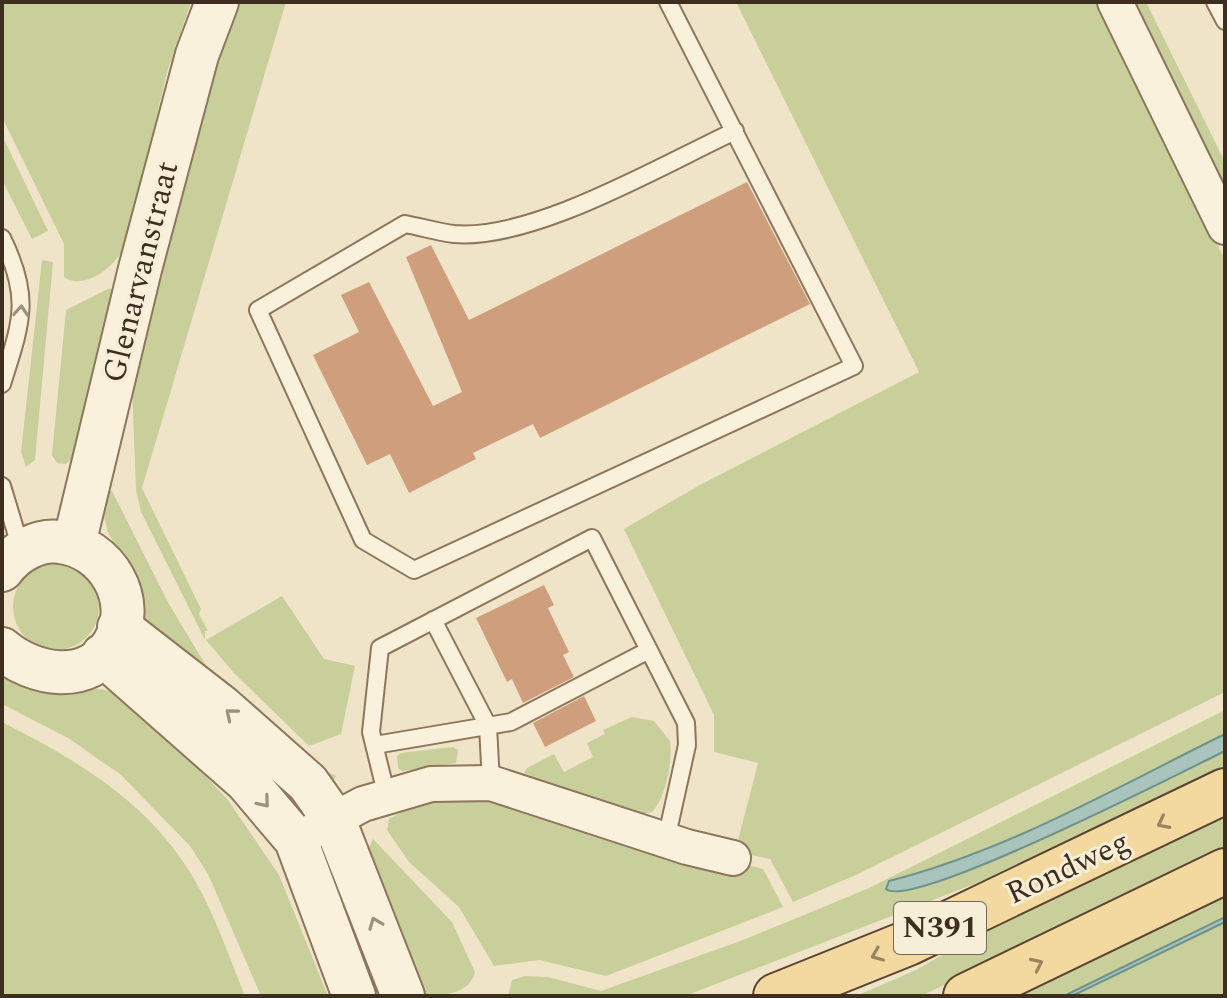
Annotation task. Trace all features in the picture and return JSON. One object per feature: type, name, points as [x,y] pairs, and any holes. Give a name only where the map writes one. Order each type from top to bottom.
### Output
[{"type":"main road","name":"Rondweg","points":[[776,996],[922,936],[1225,791]]},
{"type":"main road","name":"N391","points":[[966,996],[1225,871]]},
{"type":"street","name":"Glenarvanstraat","points":[[74,544],[140,269],[197,55],[217,2]]},
{"type":"street","points":[[1115,2],[1225,227]]},
{"type":"street","points":[[2,650],[38,671],[58,674],[78,670],[111,641],[120,596],[108,568],[93,553],[74,544],[56,541],[12,560]]},
{"type":"street","points":[[111,641],[271,748],[308,783],[334,820],[403,996]]},
{"type":"street","points":[[111,641],[246,781],[296,840],[354,996]]},
{"type":"street","points":[[296,840],[387,797],[431,784],[491,783],[666,840],[733,858]]},
{"type":"lane","points":[[668,2],[735,131],[854,366],[414,570],[363,540],[258,310],[405,224],[456,234],[516,227],[594,198],[735,131]]},
{"type":"lane","points":[[1215,2],[1225,21]]},
{"type":"lane","points":[[2,238],[23,289],[20,326],[2,384]]},
{"type":"lane","points":[[2,486],[12,560]]},
{"type":"lane","points":[[387,797],[371,732],[380,648],[592,538],[686,723],[687,745],[666,840]]},
{"type":"lane","points":[[433,620],[488,726],[491,783]]},
{"type":"lane","points":[[375,745],[511,722],[649,650]]},
{"type":"green space","points":[[2,2],[191,2],[168,69],[124,248],[113,263],[90,279],[72,281],[64,277],[64,244],[2,117]]},
{"type":"green space","points":[[238,2],[286,2],[142,488],[201,609],[199,614],[208,631],[205,631],[205,640],[141,512],[136,490],[132,386],[216,51]]},
{"type":"green space","points":[[736,2],[1098,2],[1225,260],[1225,692],[858,874],[793,902],[770,859],[735,852],[758,763],[714,752],[714,715],[624,529],[698,486],[919,372]]},
{"type":"green space","points":[[1131,2],[1146,2],[1225,162],[1225,193]]},
{"type":"green space","points":[[2,135],[48,231],[32,239],[2,180]]},
{"type":"green space","points":[[42,260],[53,262],[35,460],[26,467],[21,452]]},
{"type":"green space","points":[[110,288],[113,292],[72,459],[66,464],[57,463],[52,455],[66,310]]},
{"type":"green space","points":[[107,489],[112,491],[169,604],[208,669],[308,762],[336,776],[333,781],[326,782],[141,624],[128,565],[108,533],[103,512]]},
{"type":"green space","points":[[48,564],[64,564],[87,576],[96,590],[99,607],[96,624],[87,638],[64,650],[48,650],[32,643],[20,631],[13,615],[13,599],[20,583],[32,571]]},
{"type":"green space","points":[[282,596],[324,659],[355,666],[341,734],[309,746],[233,672],[206,640]]},
{"type":"green space","points":[[2,675],[112,691],[186,755],[228,800],[279,875],[328,996],[261,996],[208,874],[190,846],[121,775],[68,738],[2,704]]},
{"type":"green space","points":[[1225,710],[1225,734],[1018,836],[889,881],[886,889],[906,890],[994,860],[1225,751],[1225,770],[1044,857],[685,996],[508,996],[512,980],[525,976],[548,977],[601,991],[743,940],[867,889]]},
{"type":"green space","points":[[632,717],[654,721],[670,741],[667,778],[661,798],[652,812],[633,816],[524,773],[527,768],[554,754],[564,772],[593,757],[587,743],[605,734],[603,730]]},
{"type":"green space","points":[[2,722],[102,780],[166,839],[202,894],[245,996],[2,996]]},
{"type":"green space","points":[[453,747],[458,750],[456,763],[402,771],[398,768],[397,756],[401,753]]},
{"type":"green space","points":[[468,798],[515,803],[763,869],[783,907],[606,976],[539,960],[494,966],[459,907],[409,862],[387,830],[389,819],[419,803]]},
{"type":"green space","points":[[1225,809],[1225,852],[921,996],[856,996],[916,970],[1002,921]]},
{"type":"green space","points":[[373,839],[452,922],[475,972],[466,987],[449,994],[411,996],[368,850]]},
{"type":"green space","points":[[1225,892],[1225,917],[1064,996],[1004,996]]},
{"type":"green space","points":[[1225,922],[1225,996],[1072,996]]},
{"type":"water","points":[[1225,734],[1225,751],[1050,836],[944,880],[906,890],[886,889],[889,881],[1018,836]]},
{"type":"water","points":[[1225,917],[1225,922],[1072,996],[1064,996]]},
{"type":"building","points":[[747,182],[810,304],[540,438],[533,424],[473,453],[476,459],[409,493],[390,454],[367,465],[313,355],[359,332],[341,295],[369,282],[433,406],[462,392],[406,257],[431,245],[469,320]]},
{"type":"building","points":[[544,585],[554,605],[548,608],[569,652],[563,655],[574,677],[523,703],[512,679],[507,682],[476,618]]},
{"type":"building","points":[[584,696],[596,721],[545,747],[533,723]]}]
